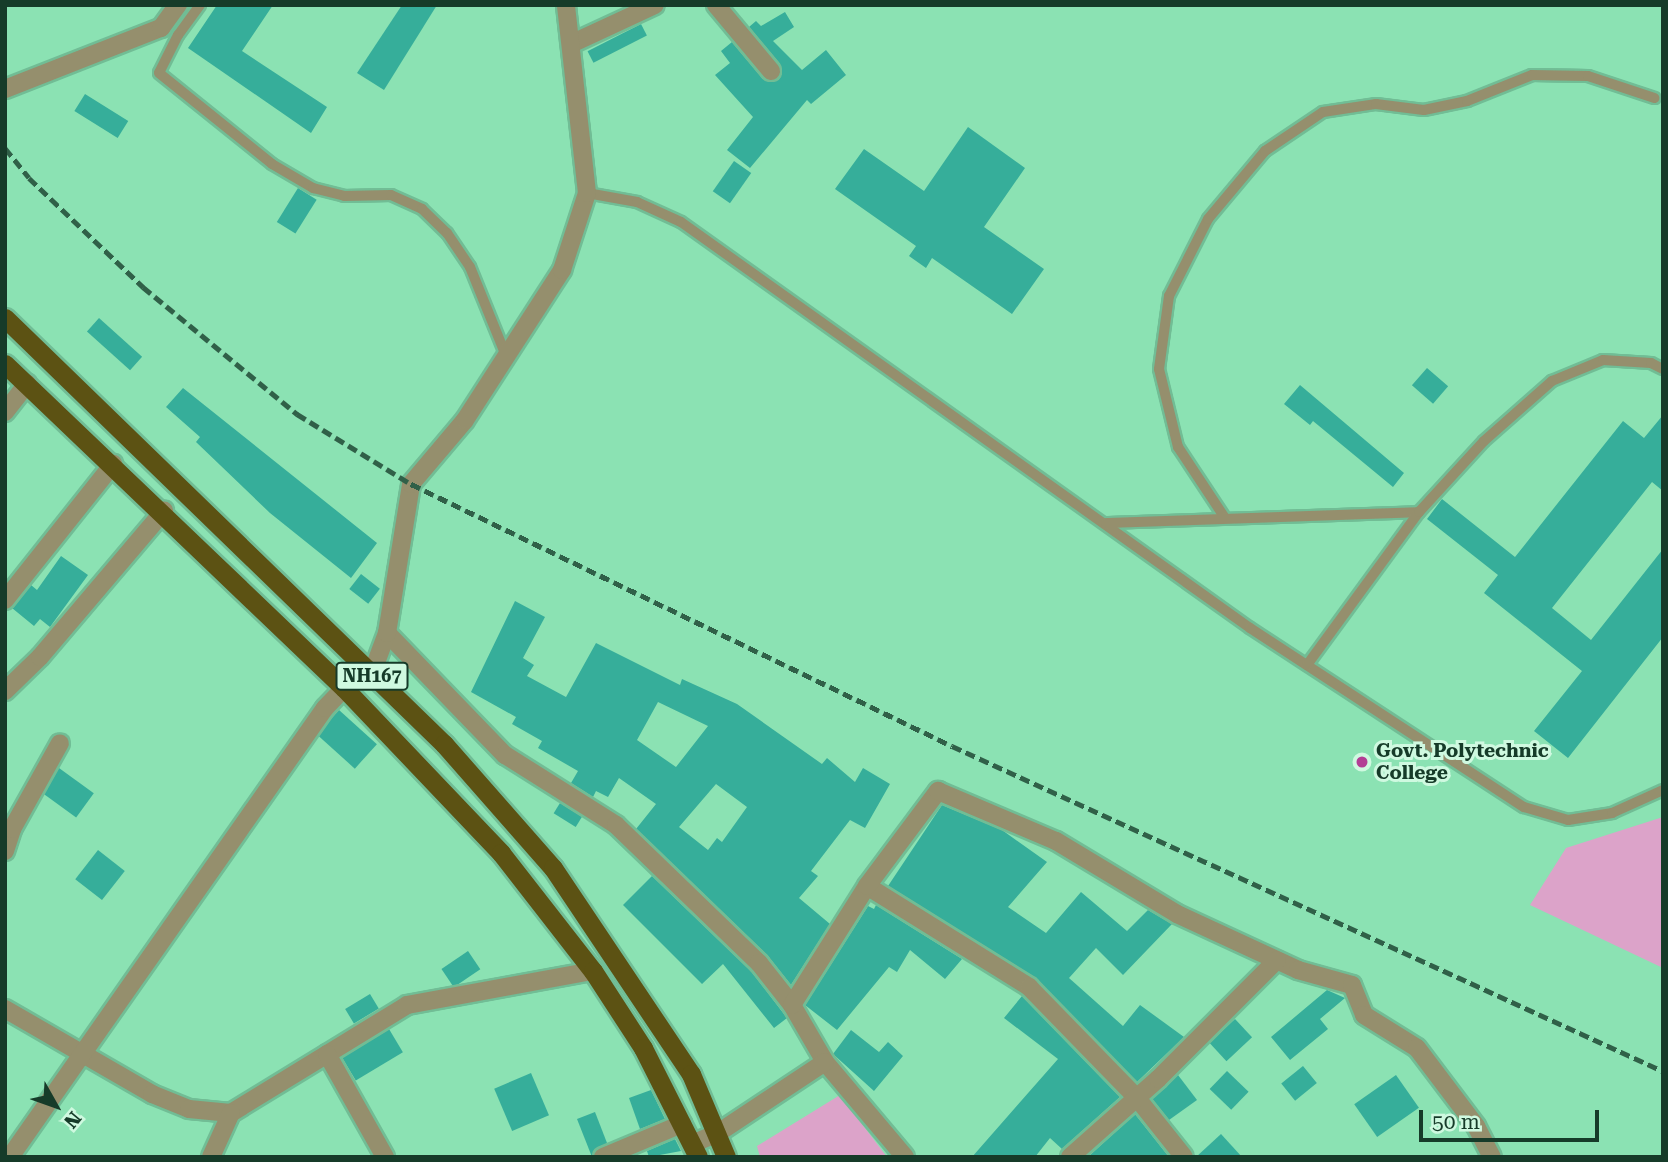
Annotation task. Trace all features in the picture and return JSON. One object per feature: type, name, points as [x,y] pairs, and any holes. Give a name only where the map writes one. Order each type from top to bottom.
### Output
[{"type":"highway","name":"NH167","points":[[5,318],[444,744],[554,868],[679,1054],[718,1133],[726,1157]]},
{"type":"highway","name":"NH167","points":[[5,363],[164,511],[344,688],[501,853],[593,971],[643,1048],[695,1150]]},
{"type":"street","points":[[5,89],[161,28],[178,5]]},
{"type":"street","points":[[371,676],[387,633],[411,484],[465,420],[562,270],[587,192],[573,43],[566,5]]},
{"type":"street","points":[[573,43],[655,5]]},
{"type":"street","points":[[716,5],[771,71]]},
{"type":"street","points":[[5,412],[27,384]]},
{"type":"street","points":[[5,600],[113,464]]},
{"type":"street","points":[[5,691],[40,657],[164,511]]},
{"type":"street","points":[[387,633],[505,755],[616,825],[759,963],[792,1005],[825,1062],[905,1157]]},
{"type":"street","points":[[10,1157],[325,708],[344,688]]},
{"type":"street","points":[[5,851],[12,829],[60,743]]},
{"type":"street","points":[[792,1005],[867,886],[938,791],[1056,841],[1177,915],[1277,960],[1352,985],[1364,1015],[1417,1048],[1476,1126],[1492,1157]]},
{"type":"street","points":[[867,886],[1029,988],[1137,1098],[1184,1157]]},
{"type":"street","points":[[1070,1157],[1137,1098],[1277,960]]},
{"type":"street","points":[[211,1157],[230,1113],[407,1005],[593,971]]},
{"type":"street","points":[[5,1009],[177,1104],[230,1113]]},
{"type":"street","points":[[327,1054],[385,1157]]},
{"type":"street","points":[[695,1150],[825,1062]]},
{"type":"street","points":[[603,1157],[682,1124]]},
{"type":"lane","points":[[200,5],[178,35],[159,73],[272,164],[313,188],[344,196],[391,195],[422,209],[447,233],[470,267],[507,358]]},
{"type":"lane","points":[[1225,518],[1178,447],[1159,369],[1169,296],[1208,219],[1265,151],[1323,112],[1376,104],[1424,110],[1467,101],[1532,75],[1588,76],[1654,98]]},
{"type":"lane","points":[[587,192],[637,202],[681,222],[1307,665],[1524,807],[1568,820],[1612,813],[1663,790]]},
{"type":"lane","points":[[1307,665],[1419,512],[1484,441],[1552,381],[1603,360],[1651,363],[1663,369]]},
{"type":"lane","points":[[1106,523],[1419,512]]},
{"type":"shaded area","points":[[1663,817],[1663,968],[1530,905],[1566,848]]},
{"type":"shaded area","points":[[840,1095],[887,1157],[760,1157],[757,1146]]},
{"type":"building","points":[[217,5],[273,5],[242,51],[327,107],[311,133],[188,48]]},
{"type":"building","points":[[402,5],[437,5],[384,90],[357,73]]},
{"type":"building","points":[[785,12],[794,27],[773,41],[802,70],[826,50],[846,75],[811,104],[807,100],[750,168],[727,150],[753,117],[715,75],[730,63],[721,51],[732,42],[763,79],[779,79],[780,64],[749,27],[756,21],[761,26]]},
{"type":"building","points":[[641,24],[647,36],[593,63],[588,51]]},
{"type":"building","points":[[85,94],[128,121],[118,138],[74,111]]},
{"type":"building","points":[[968,127],[1025,168],[984,227],[1044,269],[1012,314],[932,258],[926,268],[909,256],[916,246],[835,189],[864,149],[924,191]]},
{"type":"building","points":[[734,161],[751,173],[730,203],[713,191]]},
{"type":"building","points":[[298,188],[317,200],[295,234],[277,222]]},
{"type":"building","points":[[99,318],[142,357],[130,370],[87,331]]},
{"type":"building","points":[[1427,368],[1448,386],[1433,404],[1412,385]]},
{"type":"building","points":[[1300,385],[1404,473],[1393,487],[1313,421],[1310,425],[1284,404]]},
{"type":"building","points":[[183,388],[377,543],[351,578],[270,513],[196,442],[200,437],[166,407]]},
{"type":"building","points":[[1663,415],[1663,491],[1652,482],[1552,608],[1591,640],[1663,549],[1663,637],[1568,758],[1534,731],[1582,671],[1484,593],[1498,575],[1427,519],[1442,499],[1515,557],[1623,421],[1644,438]]},
{"type":"building","points":[[61,556],[88,575],[50,627],[40,619],[34,626],[12,608],[31,585],[37,590]]},
{"type":"building","points":[[361,574],[380,589],[368,604],[349,589]]},
{"type":"building","points":[[515,601],[545,617],[523,658],[534,665],[527,676],[566,697],[596,643],[680,685],[682,679],[737,704],[822,764],[827,758],[855,782],[863,768],[890,784],[865,828],[850,820],[811,871],[818,876],[799,898],[830,924],[791,985],[767,955],[636,829],[656,804],[619,778],[608,797],[596,791],[593,797],[571,783],[578,771],[538,748],[542,741],[512,724],[516,717],[471,692]],"holes":[[[658,702],[708,726],[676,767],[637,740]],[[716,784],[747,807],[722,842],[717,838],[708,850],[679,827]]]},
{"type":"building","points":[[339,710],[377,744],[355,769],[317,735]]},
{"type":"building","points":[[59,768],[94,793],[76,818],[41,792]]},
{"type":"building","points":[[560,803],[582,817],[576,827],[554,813]]},
{"type":"building","points":[[942,805],[1002,830],[1047,862],[1008,907],[1046,933],[1081,892],[1127,931],[1148,910],[1172,924],[1123,975],[1096,948],[1069,978],[1123,1026],[1140,1005],[1184,1037],[1137,1082],[1035,978],[888,886]]},
{"type":"building","points":[[98,850],[125,871],[102,900],[75,879]]},
{"type":"building","points":[[652,876],[751,971],[787,1018],[774,1028],[723,964],[702,984],[623,905]]},
{"type":"building","points":[[876,905],[962,959],[945,979],[910,950],[897,972],[889,967],[837,1030],[805,1005],[868,906],[874,909]]},
{"type":"building","points":[[468,951],[480,969],[454,987],[441,969]]},
{"type":"building","points":[[1327,990],[1345,998],[1320,1019],[1328,1029],[1290,1060],[1271,1037]]},
{"type":"building","points":[[370,994],[379,1009],[354,1024],[345,1009]]},
{"type":"building","points":[[1022,996],[1120,1097],[1062,1149],[1050,1138],[1035,1157],[972,1157],[1058,1059],[1004,1018]]},
{"type":"building","points":[[1235,1019],[1252,1037],[1226,1061],[1209,1043]]},
{"type":"building","points":[[389,1029],[403,1052],[356,1080],[342,1057]]},
{"type":"building","points":[[851,1030],[879,1052],[888,1042],[903,1056],[874,1091],[833,1054]]},
{"type":"building","points":[[1303,1066],[1317,1083],[1295,1101],[1281,1084]]},
{"type":"building","points":[[1227,1071],[1249,1092],[1231,1110],[1210,1089]]},
{"type":"building","points":[[531,1073],[549,1115],[512,1131],[494,1089]]},
{"type":"building","points":[[1178,1075],[1197,1100],[1169,1120],[1152,1099]]},
{"type":"building","points":[[1396,1075],[1419,1108],[1377,1137],[1354,1104]]},
{"type":"building","points":[[651,1090],[665,1119],[640,1129],[629,1098]]},
{"type":"building","points":[[595,1112],[607,1143],[592,1157],[577,1119]]},
{"type":"building","points":[[1135,1114],[1169,1157],[1089,1157],[1089,1156]]},
{"type":"building","points":[[1221,1134],[1242,1157],[1196,1157]]},
{"type":"building","points":[[675,1139],[681,1151],[649,1157],[647,1151]]},
{"type":"railway","points":[[5,148],[29,178],[143,287],[297,414],[411,484],[952,746],[1663,1071]]},
{"type":"place","name":"Govt. Polytechnic College","points":[[1362,762]]}]
